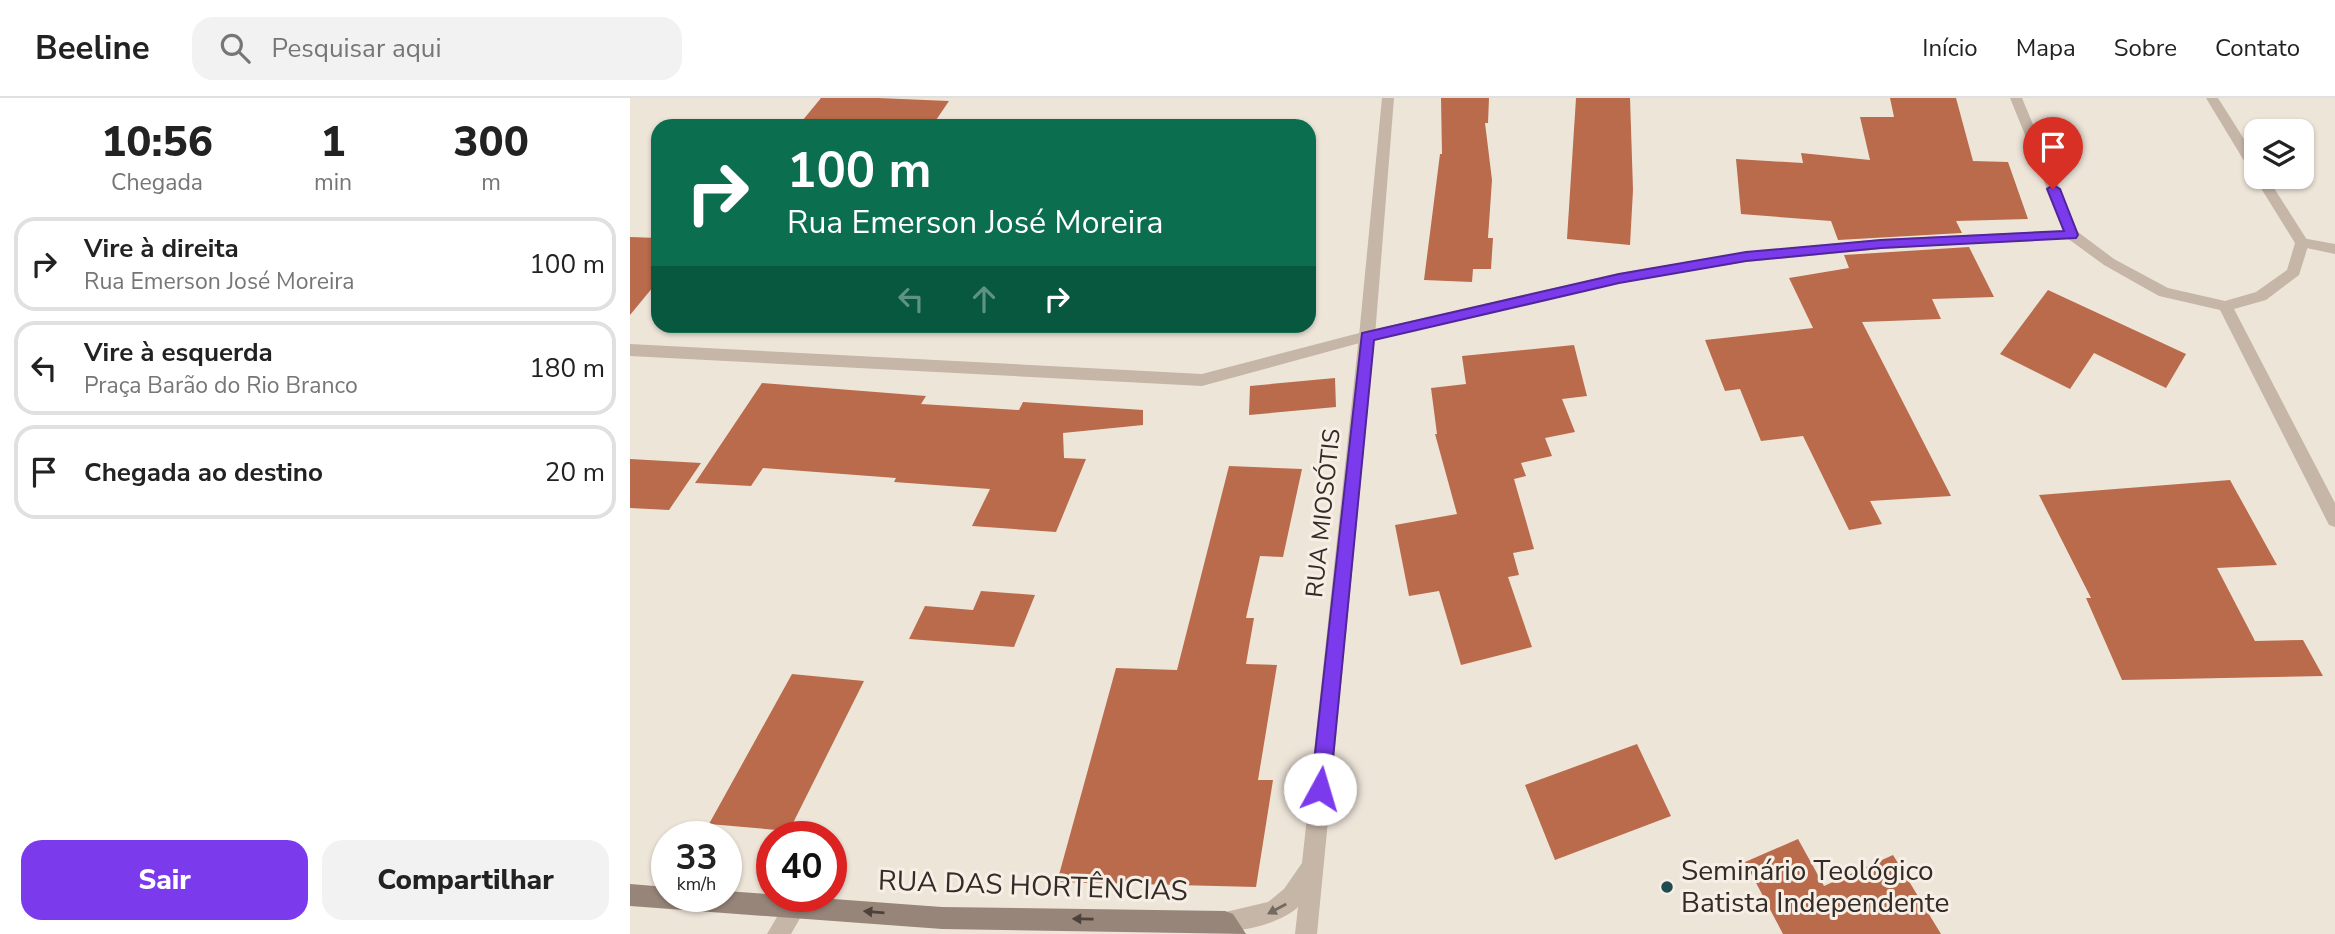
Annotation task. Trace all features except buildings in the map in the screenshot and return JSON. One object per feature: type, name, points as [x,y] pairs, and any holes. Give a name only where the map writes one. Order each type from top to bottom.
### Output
[{"type":"main road","name":"RUA DAS HORTÊNCIAS","points":[[630,894],[756,903]]},
{"type":"main road","name":"RUA DAS HORTÊNCIAS","points":[[847,910],[942,918],[1148,920],[1230,928]]},
{"type":"street","name":"RUA MIOSÓTIS","points":[[1306,934],[1367,336],[1388,98]]},
{"type":"street","points":[[2016,98],[2072,235],[2109,262],[2164,292],[2225,306],[2261,296],[2294,272],[2302,243],[2268,189]]},
{"type":"street","points":[[2212,98],[2244,150]]},
{"type":"street","points":[[630,351],[1202,380],[1367,336],[1619,278],[1746,257],[1881,244],[2072,235]]},
{"type":"street","points":[[2302,243],[2335,249]]},
{"type":"street","points":[[2225,306],[2335,520]]},
{"type":"street","name":"RUA DAS HORTÊNCIAS","points":[[1230,928],[1268,915],[1289,903],[1312,868]]},
{"type":"street","points":[[778,934],[792,912]]},
{"type":"street","points":[[1122,934],[1148,920]]},
{"type":"place","name":"Seminário Teológico Batista Independente","points":[[1667,887]]},
{"type":"route","points":[[1320,789],[1367,336],[1619,278],[1746,257],[1881,244],[2072,235],[2053,189]]}]
